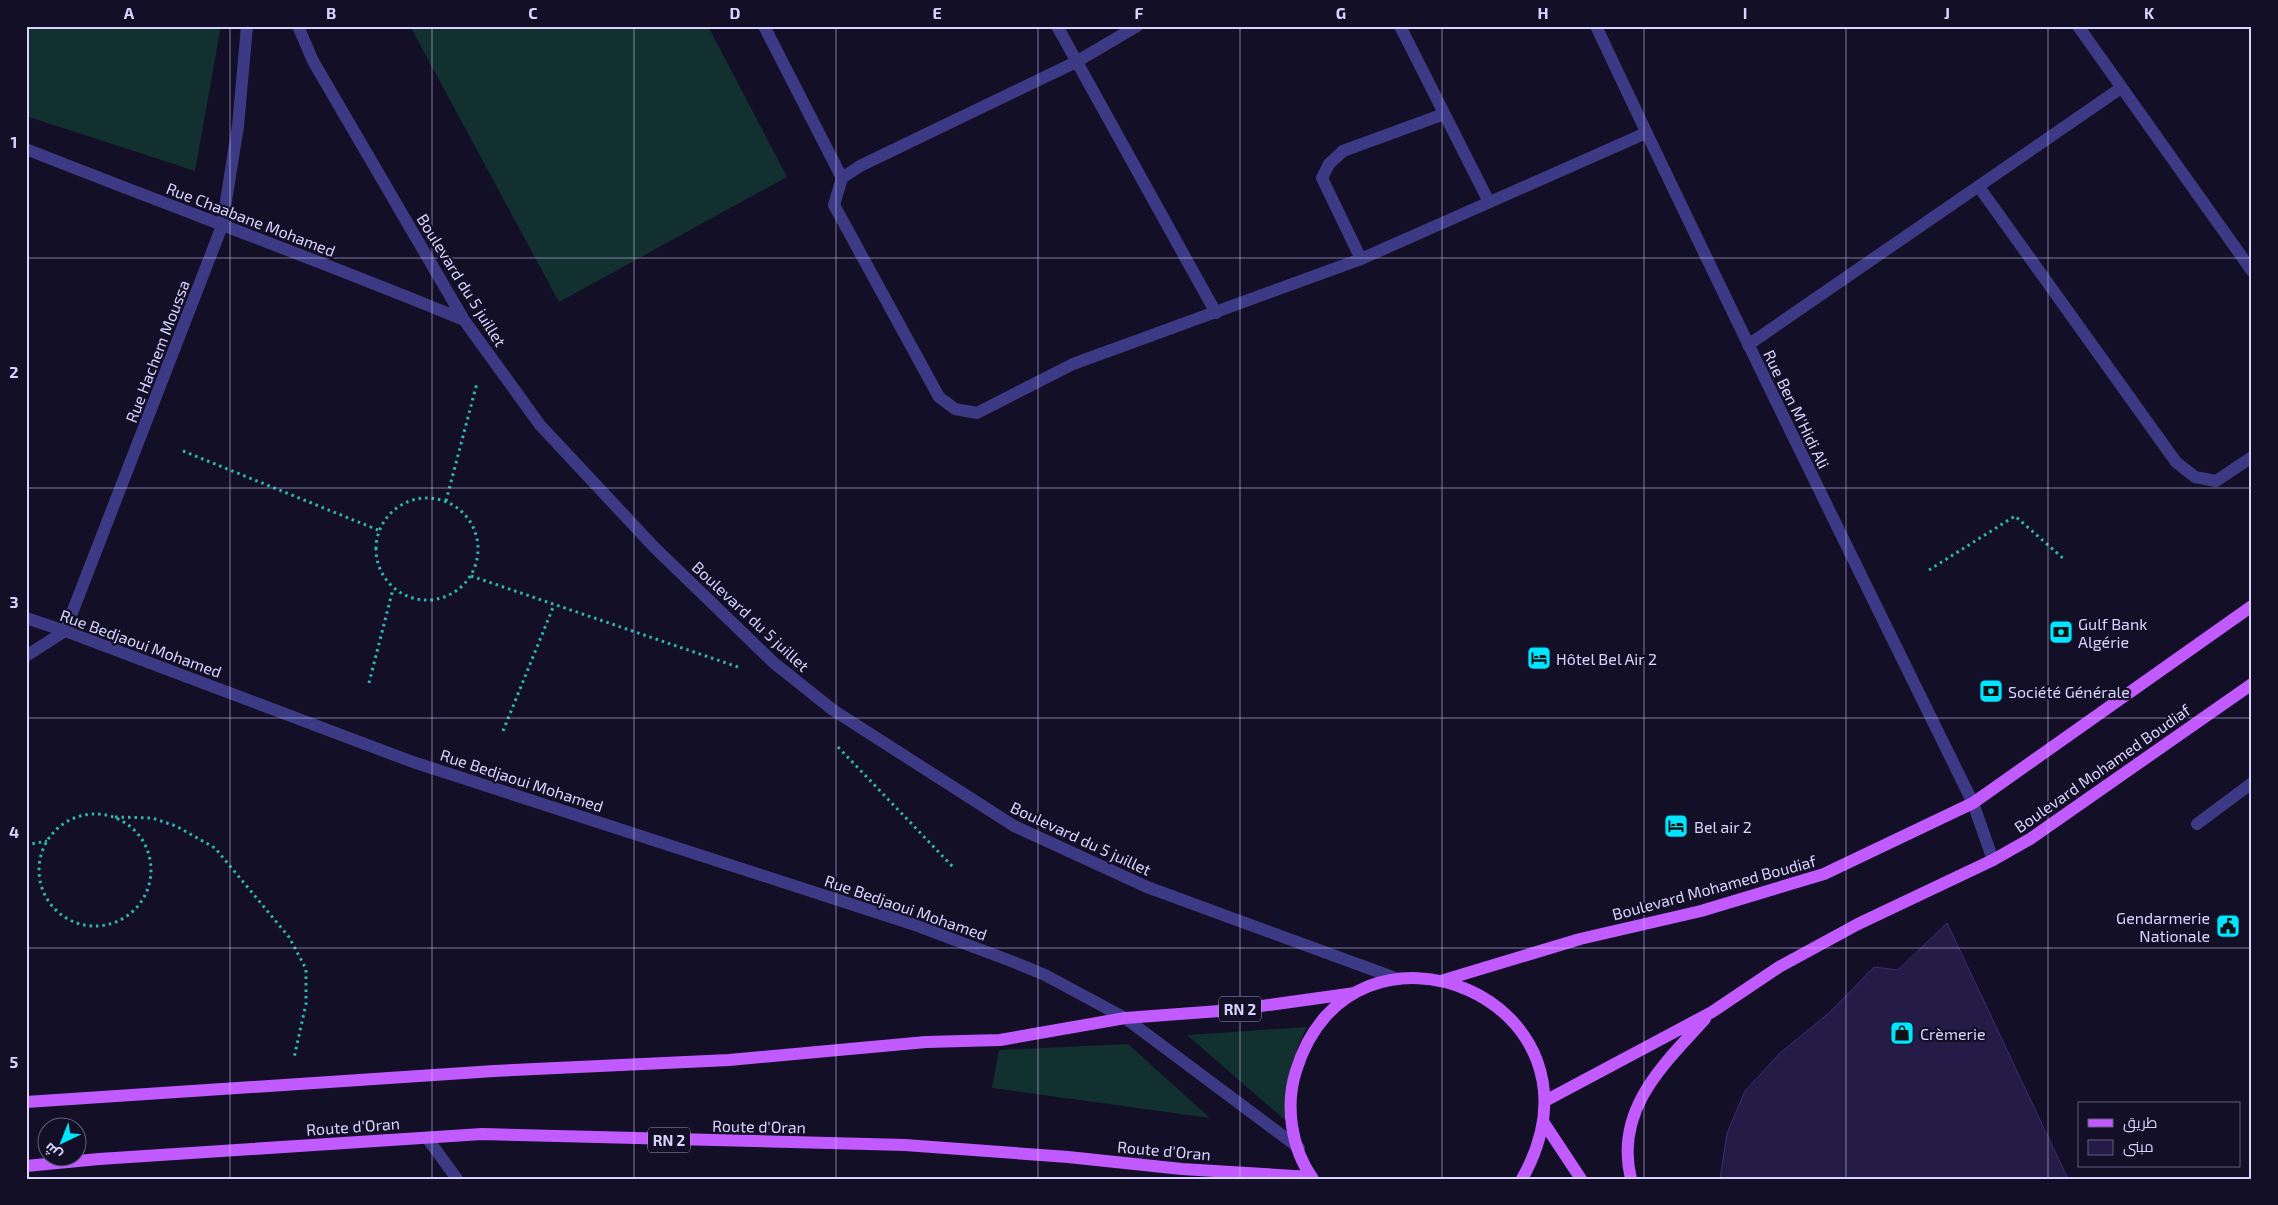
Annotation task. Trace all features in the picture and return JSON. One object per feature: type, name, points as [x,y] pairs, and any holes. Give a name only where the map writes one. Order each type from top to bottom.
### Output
[{"type":"main road","name":"Boulevard Mohamed Boudiaf","points":[[1444,980],[1580,939],[1701,911],[1824,874],[1973,803],[2252,606]]},
{"type":"main road","name":"Boulevard Mohamed Boudiaf","points":[[1545,1101],[1712,1012],[1780,967],[1858,924],[1993,860],[2030,839],[2252,684]]},
{"type":"main road","points":[[1312,1178],[1303,1163],[1291,1126],[1290,1087],[1302,1050],[1324,1018],[1355,993],[1398,979],[1421,978],[1444,980],[1476,992],[1503,1011],[1525,1037],[1540,1068],[1545,1101],[1544,1123],[1535,1155],[1522,1179]]},
{"type":"main road","name":"RN 2","points":[[26,1102],[494,1071],[729,1060],[926,1042],[1000,1040],[1125,1018],[1232,1010],[1355,993]]},
{"type":"main road","points":[[1631,1179],[1628,1167],[1628,1141],[1634,1111],[1647,1087],[1665,1063],[1712,1012]]},
{"type":"main road","points":[[1544,1123],[1581,1179]]},
{"type":"main road","name":"Route d'Oran","points":[[26,1166],[99,1159],[482,1134],[905,1145],[1068,1157],[1182,1169],[1312,1178]]},
{"type":"street","name":"Rue Hachem Moussa","points":[[66,631],[222,226],[238,126],[247,26]]},
{"type":"street","name":"Boulevard du 5 juillet","points":[[298,26],[314,61],[464,320],[540,425],[654,547],[774,663],[833,710],[1014,826],[1147,887],[1398,979]]},
{"type":"street","points":[[764,26],[842,178]]},
{"type":"street","points":[[1057,26],[1216,313]]},
{"type":"street","points":[[1137,26],[1076,62],[860,166],[842,178],[834,205],[940,397],[955,409],[977,413],[1073,364],[1361,259],[1646,133]]},
{"type":"street","points":[[1400,26],[1489,202]]},
{"type":"street","name":"Rue Ben M'Hidi Ali","points":[[1596,26],[1646,133],[1707,255],[1748,345],[1973,803],[1993,860]]},
{"type":"street","points":[[2078,26],[2252,271]]},
{"type":"street","points":[[1748,345],[2121,88]]},
{"type":"street","points":[[1361,259],[1322,178],[1329,164],[1343,151],[1444,114]]},
{"type":"street","name":"Rue Chaabane Mohamed","points":[[26,149],[222,226],[296,252],[464,320]]},
{"type":"street","points":[[1979,187],[2176,462],[2195,477],[2216,481],[2252,457]]},
{"type":"street","name":"Rue Bedjaoui Mohamed","points":[[26,618],[66,631],[413,762],[912,924],[1011,961],[1045,976],[1125,1018],[1299,1148]]},
{"type":"street","points":[[26,656],[66,631]]},
{"type":"street","points":[[2197,824],[2252,783]]},
{"type":"street","points":[[427,1138],[457,1179]]},
{"type":"path","points":[[446,501],[477,382]]},
{"type":"path","points":[[183,452],[378,530]]},
{"type":"path","points":[[429,498],[446,501],[461,511],[472,524],[478,542],[478,560],[471,576],[459,590],[444,598],[426,601],[409,598],[393,589],[383,577],[376,562],[375,546],[378,530],[386,516],[398,506],[413,499],[429,498]]},
{"type":"path","points":[[1929,570],[2015,516],[2065,560]]},
{"type":"path","points":[[471,576],[746,670]]},
{"type":"path","points":[[369,683],[393,589]]},
{"type":"path","points":[[503,731],[554,605]]},
{"type":"path","points":[[102,813],[115,817],[135,829],[146,844],[151,861],[151,880],[145,896],[134,911],[120,921],[102,926],[84,925],[67,918],[52,906],[42,889],[39,870],[42,851],[48,840],[50,834],[65,822],[83,814],[102,813]]},
{"type":"path","points":[[115,817],[152,818],[176,826],[214,848],[289,937],[306,969],[306,1004],[288,1085]]},
{"type":"path","points":[[26,845],[48,840]]},
{"type":"green space","points":[[26,26],[221,26],[195,171],[26,116]]},
{"type":"green space","points":[[410,26],[708,26],[787,177],[559,302]]},
{"type":"green space","points":[[1307,1027],[1296,1052],[1290,1075],[1292,1126],[1187,1035]]},
{"type":"green space","points":[[1128,1044],[1210,1118],[992,1088],[999,1050]]},
{"type":"building","name":"Crèmerie","points":[[1947,923],[2068,1179],[1720,1179],[1727,1133],[1745,1091],[1780,1053],[1829,1013],[1874,967],[1898,970]]},
{"type":"place","name":"Gulf Bank Algérie","points":[[2061,632]]},
{"type":"place","name":"Hôtel Bel Air 2","points":[[1539,658]]},
{"type":"place","name":"Société Générale","points":[[1991,691]]},
{"type":"place","name":"Bel air 2","points":[[1676,826]]},
{"type":"place","name":"Gendarmerie Nationale","points":[[2228,926]]},
{"type":"place","name":"Crèmerie","points":[[1902,1033]]}]
